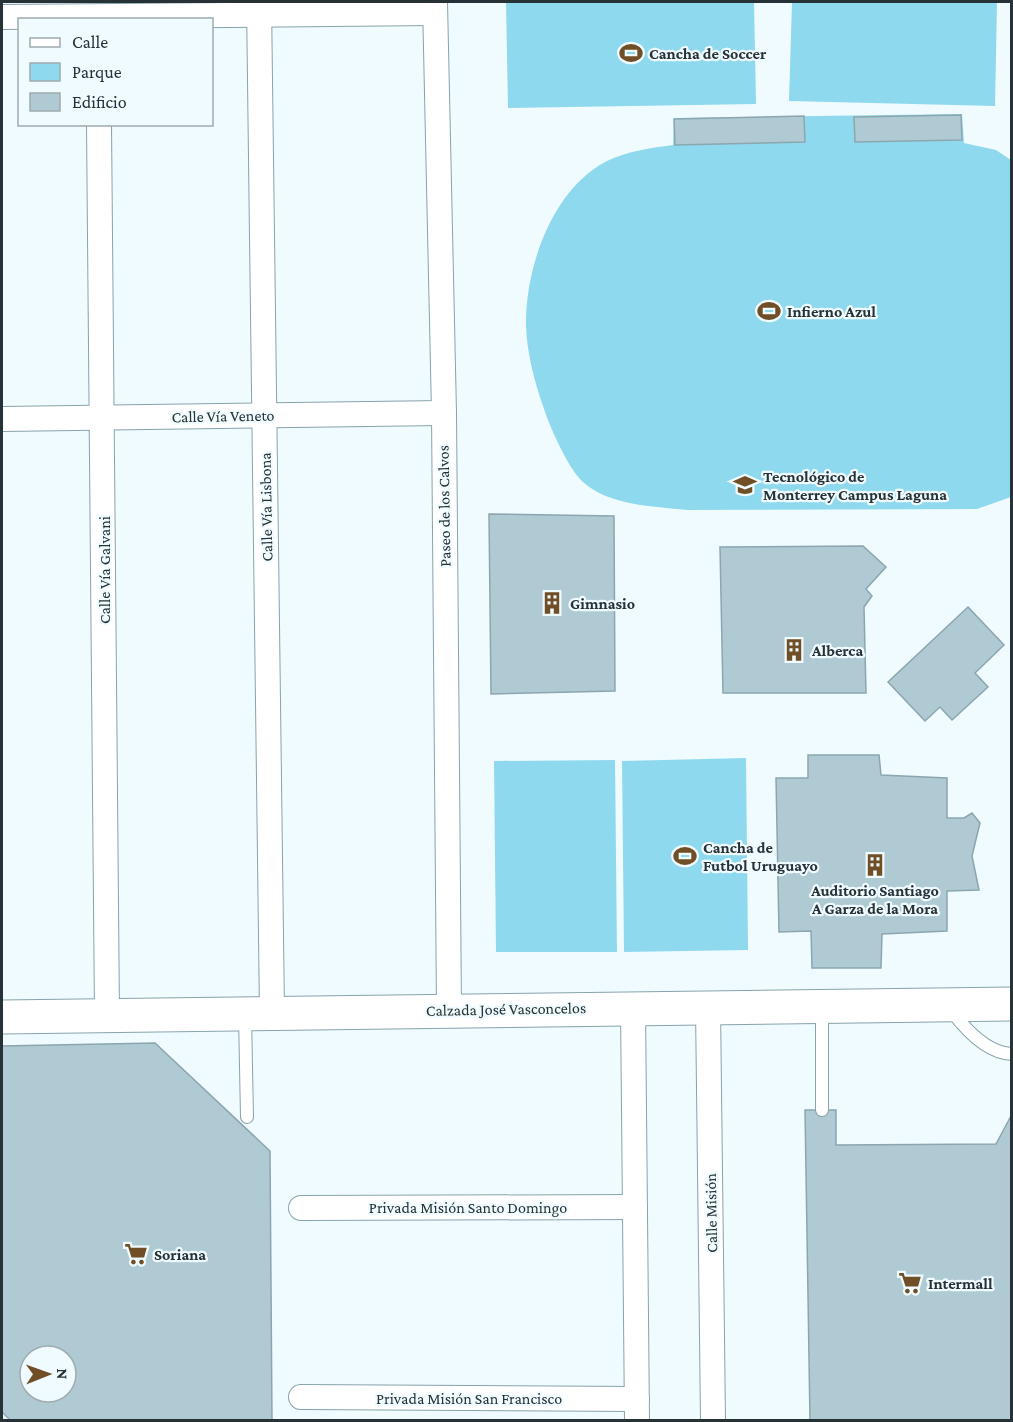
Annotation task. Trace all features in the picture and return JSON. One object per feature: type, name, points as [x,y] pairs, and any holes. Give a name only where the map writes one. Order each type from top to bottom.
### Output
[{"type":"main road","name":"Calzada José Vasconcelos","points":[[2,1017],[708,1006],[1011,1004]]},
{"type":"street","points":[[2,17],[98,18],[260,8],[435,7]]},
{"type":"street","name":"Paseo de los Calvos","points":[[435,7],[444,412],[449,1010]]},
{"type":"street","name":"Calle Vía Lisbona","points":[[259,1013],[265,415],[260,8]]},
{"type":"street","name":"Calle Vía Galvani","points":[[99,126],[107,1016]]},
{"type":"street","name":"Calle Vía Veneto","points":[[2,419],[444,412]]},
{"type":"street","name":"Calle Misión","points":[[708,1006],[713,1420]]},
{"type":"street","points":[[633,1007],[637,1410]]},
{"type":"street","name":"Privada Misión Santo Domingo","points":[[301,1208],[635,1207]]},
{"type":"street","name":"Privada Misión San Francisco","points":[[301,1397],[637,1410]]},
{"type":"lane","points":[[948,1005],[960,1021],[983,1042],[998,1051],[1011,1054]]},
{"type":"lane","points":[[822,1006],[822,1110]]},
{"type":"lane","points":[[247,1117],[259,1013]]},
{"type":"green space","name":"Cancha de Soccer","points":[[506,2],[754,2],[756,104],[508,108]]},
{"type":"green space","name":"Cancha de Soccer","points":[[792,2],[997,2],[995,106],[789,101]]},
{"type":"green space","name":"Infierno Azul","points":[[962,114],[964,143],[996,150],[1011,160],[1011,497],[977,509],[687,510],[632,504],[606,496],[594,490],[577,476],[554,435],[546,414],[532,366],[526,326],[530,280],[546,232],[557,210],[571,190],[588,174],[607,161],[623,155],[673,145],[674,118]]},
{"type":"green space","name":"Cancha de Futbol Uruguayo","points":[[746,758],[748,950],[624,952],[622,761]]},
{"type":"green space","points":[[615,760],[617,952],[496,952],[494,761]]},
{"type":"building","points":[[961,115],[962,140],[855,142],[854,117]]},
{"type":"building","points":[[804,116],[805,142],[675,145],[674,119]]},
{"type":"building","name":"Gimnasio","points":[[489,514],[614,516],[615,691],[491,694]]},
{"type":"building","name":"Alberca","points":[[863,546],[886,567],[866,589],[872,596],[864,607],[866,693],[723,693],[720,547]]},
{"type":"building","points":[[968,607],[1004,645],[975,673],[988,687],[952,720],[940,707],[925,721],[888,682]]},
{"type":"building","name":"Auditorio Santiago A Garza de la Mora","points":[[808,755],[879,755],[881,775],[947,778],[947,818],[964,818],[972,813],[980,823],[972,856],[979,890],[947,891],[947,931],[882,934],[881,968],[812,968],[811,931],[779,932],[776,778],[808,778]]},
{"type":"building","name":"Soriana","points":[[155,1043],[270,1151],[272,1420],[10,1420],[2,1412],[2,1046]]},
{"type":"building","name":"Intermall","points":[[805,1110],[836,1110],[836,1145],[996,1144],[1012,1114],[1012,1420],[810,1420]]},
{"type":"place","name":"Cancha de Soccer","points":[[631,53]]},
{"type":"place","name":"Infierno Azul","points":[[769,311]]},
{"type":"place","name":"Tecnológico de Monterrey Campus Laguna","points":[[745,485]]},
{"type":"place","name":"Gimnasio","points":[[552,603]]},
{"type":"place","name":"Alberca","points":[[794,650]]},
{"type":"place","name":"Cancha de Futbol Uruguayo","points":[[685,856]]},
{"type":"place","name":"Auditorio Santiago A Garza de la Mora","points":[[875,865]]},
{"type":"place","name":"Soriana","points":[[136,1254]]},
{"type":"place","name":"Intermall","points":[[910,1283]]}]
